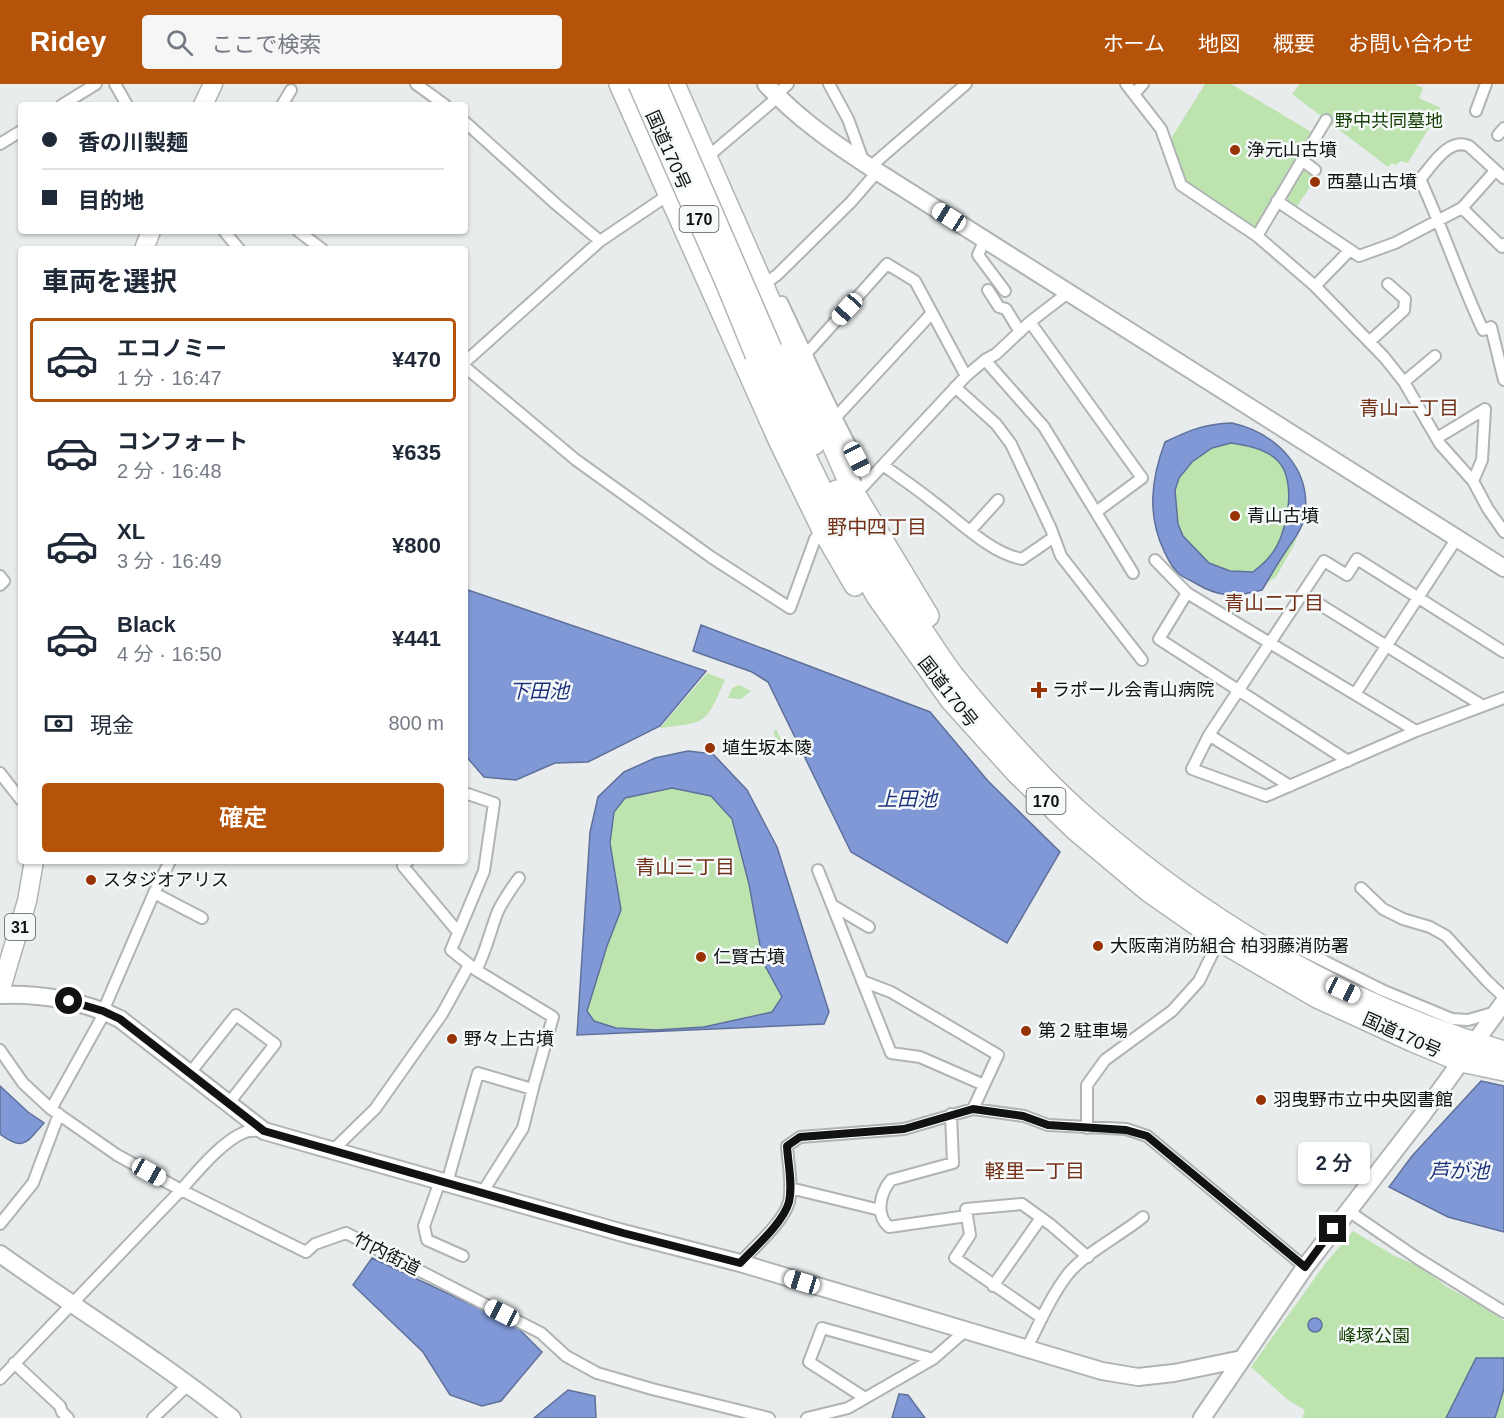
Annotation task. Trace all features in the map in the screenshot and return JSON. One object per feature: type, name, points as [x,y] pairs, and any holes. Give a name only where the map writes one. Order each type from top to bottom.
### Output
[{"type":"highway","points":[[620,84],[780,442],[845,505]]},
{"type":"highway","name":"国道170号","points":[[639,84],[763,352],[892,587],[954,676],[1029,762],[1087,819],[1160,879],[1241,934],[1324,981],[1421,1025],[1504,1052]]},
{"type":"highway","name":"国道170号","points":[[657,84],[763,352]]},
{"type":"highway","points":[[674,84],[772,306],[845,505]]},
{"type":"highway","name":"国道170号","points":[[845,505],[864,599],[904,655],[928,683],[951,700],[1017,773],[1076,830],[1150,892],[1219,940],[1317,997],[1461,1061],[1504,1070]]},
{"type":"main road","points":[[204,102],[213,84]]},
{"type":"main road","name":"31","points":[[0,993],[27,901],[33,864]]},
{"type":"street","points":[[67,102],[96,84]]},
{"type":"street","points":[[115,84],[125,102]]},
{"type":"street","points":[[416,84],[440,102]]},
{"type":"street","points":[[829,84],[870,167]]},
{"type":"street","points":[[763,285],[777,275],[851,202],[870,167],[966,84]]},
{"type":"street","points":[[1126,84],[1161,129],[1180,184],[1257,236],[1315,286],[1369,342],[1404,382],[1437,438],[1473,481],[1504,532]]},
{"type":"street","points":[[1134,94],[1143,84]]},
{"type":"street","points":[[1476,111],[1486,84]]},
{"type":"street","points":[[284,102],[291,90]]},
{"type":"street","points":[[468,359],[600,241],[670,194],[707,158],[741,130],[777,90],[826,137],[870,167],[1504,567]]},
{"type":"street","points":[[1257,236],[1326,120]]},
{"type":"street","points":[[468,125],[600,241]]},
{"type":"street","points":[[0,144],[18,133]]},
{"type":"street","points":[[1277,201],[1359,256],[1395,243],[1439,220],[1462,208],[1500,174],[1469,146],[1462,143],[1450,146],[1420,179],[1439,220],[1479,322],[1483,330],[1491,327],[1504,380]]},
{"type":"street","points":[[1303,161],[1315,170]]},
{"type":"street","points":[[1462,208],[1502,247],[1504,244]]},
{"type":"street","points":[[226,234],[236,246]]},
{"type":"street","points":[[302,234],[318,246]]},
{"type":"street","points":[[985,239],[978,255],[1005,291]]},
{"type":"street","points":[[1315,286],[1350,250]]},
{"type":"street","points":[[806,354],[887,264],[915,281],[966,376]]},
{"type":"street","points":[[1369,342],[1404,310],[1405,299],[1388,284]]},
{"type":"street","points":[[988,290],[999,307],[1006,309],[1020,332]]},
{"type":"street","points":[[468,370],[576,460],[711,557],[790,608],[815,539],[845,505],[966,376],[996,354],[1030,322],[1069,292]]},
{"type":"street","points":[[772,306],[782,302],[836,417],[845,505]]},
{"type":"street","points":[[836,417],[932,313]]},
{"type":"street","points":[[1030,322],[1142,478],[1096,512]]},
{"type":"street","points":[[1404,382],[1435,356]]},
{"type":"street","points":[[985,360],[1044,427],[1133,573]]},
{"type":"street","points":[[955,387],[996,423],[1011,444],[1061,556],[1142,660]]},
{"type":"street","points":[[1437,438],[1485,409],[1482,460],[1473,481]]},
{"type":"street","points":[[883,465],[970,531],[1013,558],[1022,559],[1054,537]]},
{"type":"street","points":[[970,531],[998,500]]},
{"type":"street","points":[[1355,694],[1457,538]]},
{"type":"street","points":[[1504,652],[1357,559],[1347,574],[1324,561],[1209,735],[1192,769],[1266,796],[1416,731],[1504,698]]},
{"type":"street","points":[[1155,560],[1187,593],[1416,731]]},
{"type":"street","points":[[0,576],[4,581],[0,585]]},
{"type":"street","points":[[1187,593],[1159,639],[1348,761]]},
{"type":"street","points":[[1303,594],[1483,706]]},
{"type":"street","points":[[1209,735],[1290,786]]},
{"type":"street","points":[[0,773],[18,796]]},
{"type":"street","points":[[468,794],[494,804],[484,872],[451,950],[472,968],[553,1017],[523,1128],[482,1193]]},
{"type":"street","points":[[0,1224],[33,1183],[55,1111],[104,1011],[168,864]]},
{"type":"street","points":[[405,864],[403,866],[458,932]]},
{"type":"street","points":[[818,870],[891,1053],[920,1058],[984,1085]]},
{"type":"street","points":[[333,1150],[375,1109],[472,968],[484,956],[498,911],[519,878]]},
{"type":"street","points":[[1361,888],[1383,909],[1403,920],[1430,927],[1446,936],[1487,981],[1502,1004]]},
{"type":"street","points":[[154,893],[202,918]]},
{"type":"street","points":[[832,905],[869,927]]},
{"type":"street","points":[[1086,1128],[1088,1085],[1105,1060],[1179,1004],[1199,981],[1219,940]]},
{"type":"street","points":[[1298,948],[1382,990],[1452,1019],[1468,1020],[1502,1004]]},
{"type":"street","points":[[862,981],[891,992],[998,1055],[973,1109]]},
{"type":"street","points":[[0,993],[69,1001],[104,1011],[120,1019],[264,1131]]},
{"type":"street","points":[[1202,1418],[1305,1267],[1423,1114],[1502,1004]]},
{"type":"street","points":[[190,1073],[236,1015],[275,1044],[229,1103]]},
{"type":"street","points":[[0,1050],[22,1083],[55,1111],[117,1155],[181,1190]]},
{"type":"street","points":[[463,1256],[427,1240],[424,1226],[444,1182],[478,1073],[532,1089]]},
{"type":"street","points":[[740,1263],[782,1218],[789,1203],[787,1146],[800,1137],[904,1129],[973,1109],[1023,1116],[1048,1125],[1126,1130],[1147,1136],[1305,1267]]},
{"type":"street","points":[[951,1114],[953,1163],[891,1180],[885,1187],[880,1210],[882,1221],[889,1227],[967,1216]]},
{"type":"street","points":[[0,1379],[202,1166],[224,1146],[246,1131],[264,1131],[740,1263],[1102,1371],[1138,1377],[1174,1373],[1242,1359]]},
{"type":"street","points":[[790,1188],[880,1210]]},
{"type":"street","name":"竹内街道","points":[[181,1190],[306,1252],[315,1244],[346,1233],[541,1333],[566,1356],[597,1373],[749,1416],[769,1418]]},
{"type":"street","points":[[1042,1318],[955,1258],[970,1235],[966,1209],[1022,1204],[1088,1257]]},
{"type":"street","points":[[1347,1210],[1408,1252],[1504,1312]]},
{"type":"street","points":[[1027,1348],[1069,1274],[1088,1257],[1143,1217]]},
{"type":"street","points":[[993,1286],[1041,1218]]},
{"type":"street","points":[[0,1254],[232,1418]]},
{"type":"street","points":[[865,1398],[809,1362],[822,1328],[933,1359]]},
{"type":"street","points":[[807,1418],[848,1407],[865,1398],[933,1359],[965,1331]]},
{"type":"street","points":[[14,1363],[60,1406],[68,1418]]},
{"type":"street","points":[[153,1418],[188,1385]]},
{"type":"green space","points":[[1205,84],[1231,84],[1313,133],[1258,225],[1253,226],[1198,192],[1184,178],[1180,168],[1171,143],[1172,137]]},
{"type":"green space","name":"野中共同墓地","points":[[1300,84],[1415,84],[1423,88],[1419,98],[1441,108],[1408,163],[1401,161],[1395,165],[1392,163],[1388,167],[1292,94]]},
{"type":"green space","points":[[1306,170],[1316,178],[1296,208],[1288,202],[1287,196],[1303,171]]},
{"type":"green space","points":[[1222,437],[1251,441],[1276,458],[1299,480],[1306,511],[1294,545],[1276,577],[1256,589],[1225,582],[1170,526],[1177,472]]},
{"type":"green space","points":[[707,673],[725,680],[709,713],[697,722],[660,728]]},
{"type":"green space","points":[[739,685],[751,691],[741,699],[728,698],[732,688]]},
{"type":"green space","points":[[776,729],[789,755],[786,755],[775,741],[774,731]]},
{"type":"green space","points":[[672,788],[711,796],[732,819],[749,884],[763,962],[783,997],[772,1012],[704,1027],[656,1030],[616,1028],[594,1021],[587,1011],[621,910],[610,843],[614,812],[625,798]]},
{"type":"green space","name":"峰塚公園","points":[[1353,1231],[1393,1255],[1422,1268],[1447,1287],[1483,1306],[1504,1321],[1504,1418],[1302,1418],[1305,1410],[1288,1400],[1251,1367],[1325,1264]]},
{"type":"water","points":[[1232,423],[1263,435],[1288,456],[1303,485],[1306,501],[1301,528],[1262,590],[1228,595],[1204,588],[1177,572],[1164,551],[1159,537],[1155,524],[1153,497],[1154,483],[1165,442],[1197,428]],"holes":[[[1231,443],[1268,453],[1278,461],[1288,482],[1288,509],[1281,536],[1268,558],[1253,572],[1230,571],[1209,563],[1183,536],[1178,524],[1175,490],[1179,478],[1192,462],[1212,448]]]},
{"type":"water","name":"下田池","points":[[468,590],[706,671],[660,726],[588,762],[555,763],[516,780],[484,777],[468,758]]},
{"type":"water","name":"上田池","points":[[701,625],[930,712],[988,781],[1060,852],[1007,943],[851,852],[768,682],[752,672],[693,651]]},
{"type":"water","points":[[688,751],[713,754],[747,790],[777,847],[829,1012],[824,1024],[577,1035],[590,832],[598,797],[624,772],[655,758]],"holes":[[[672,788],[711,796],[732,819],[749,884],[763,962],[782,997],[772,1012],[704,1027],[656,1030],[616,1028],[594,1021],[587,1011],[621,910],[610,843],[614,812],[625,798]]]},
{"type":"water","name":"芦が池","points":[[1481,1081],[1504,1086],[1504,1232],[1448,1217],[1389,1187],[1412,1156]]},
{"type":"water","points":[[0,1086],[28,1112],[44,1123],[25,1142],[15,1143],[0,1134]]},
{"type":"water","points":[[372,1258],[515,1325],[542,1352],[501,1401],[482,1406],[450,1395],[423,1352],[353,1285]]},
{"type":"water","points":[[1312,1318],[1318,1318],[1322,1325],[1318,1332],[1312,1332],[1308,1328],[1308,1322]]},
{"type":"water","points":[[1476,1358],[1504,1358],[1504,1389],[1495,1418],[1446,1418]]},
{"type":"water","points":[[568,1390],[595,1396],[596,1418],[534,1418]]},
{"type":"water","points":[[899,1394],[908,1395],[925,1418],[892,1418]]},
{"type":"place","name":"浄元山古墳","points":[[1235,150]]},
{"type":"place","name":"西墓山古墳","points":[[1315,182]]},
{"type":"place","name":"青山古墳","points":[[1235,516]]},
{"type":"place","name":"ラポール会青山病院","points":[[1039,690]]},
{"type":"place","name":"埴生坂本陵","points":[[710,748]]},
{"type":"place","name":"スタジオアリス","points":[[91,880]]},
{"type":"place","name":"大阪南消防組合 柏羽藤消防署","points":[[1098,946]]},
{"type":"place","name":"仁賢古墳","points":[[701,957]]},
{"type":"place","name":"第２駐車場","points":[[1026,1031]]},
{"type":"place","name":"野々上古墳","points":[[452,1039]]},
{"type":"place","name":"羽曳野市立中央図書館","points":[[1261,1100]]},
{"type":"district","name":"青山一丁目","points":[[1409,408]]},
{"type":"district","name":"野中四丁目","points":[[877,527]]},
{"type":"district","name":"青山二丁目","points":[[1274,603]]},
{"type":"district","name":"青山三丁目","points":[[685,867]]},
{"type":"district","name":"軽里一丁目","points":[[1035,1171]]},
{"type":"route","points":[[69,1001],[103,1011],[120,1019],[264,1131],[623,1233],[740,1263],[782,1218],[789,1203],[787,1146],[800,1137],[904,1129],[973,1109],[1023,1116],[1048,1125],[1126,1130],[1147,1136],[1305,1267],[1333,1229]]}]
